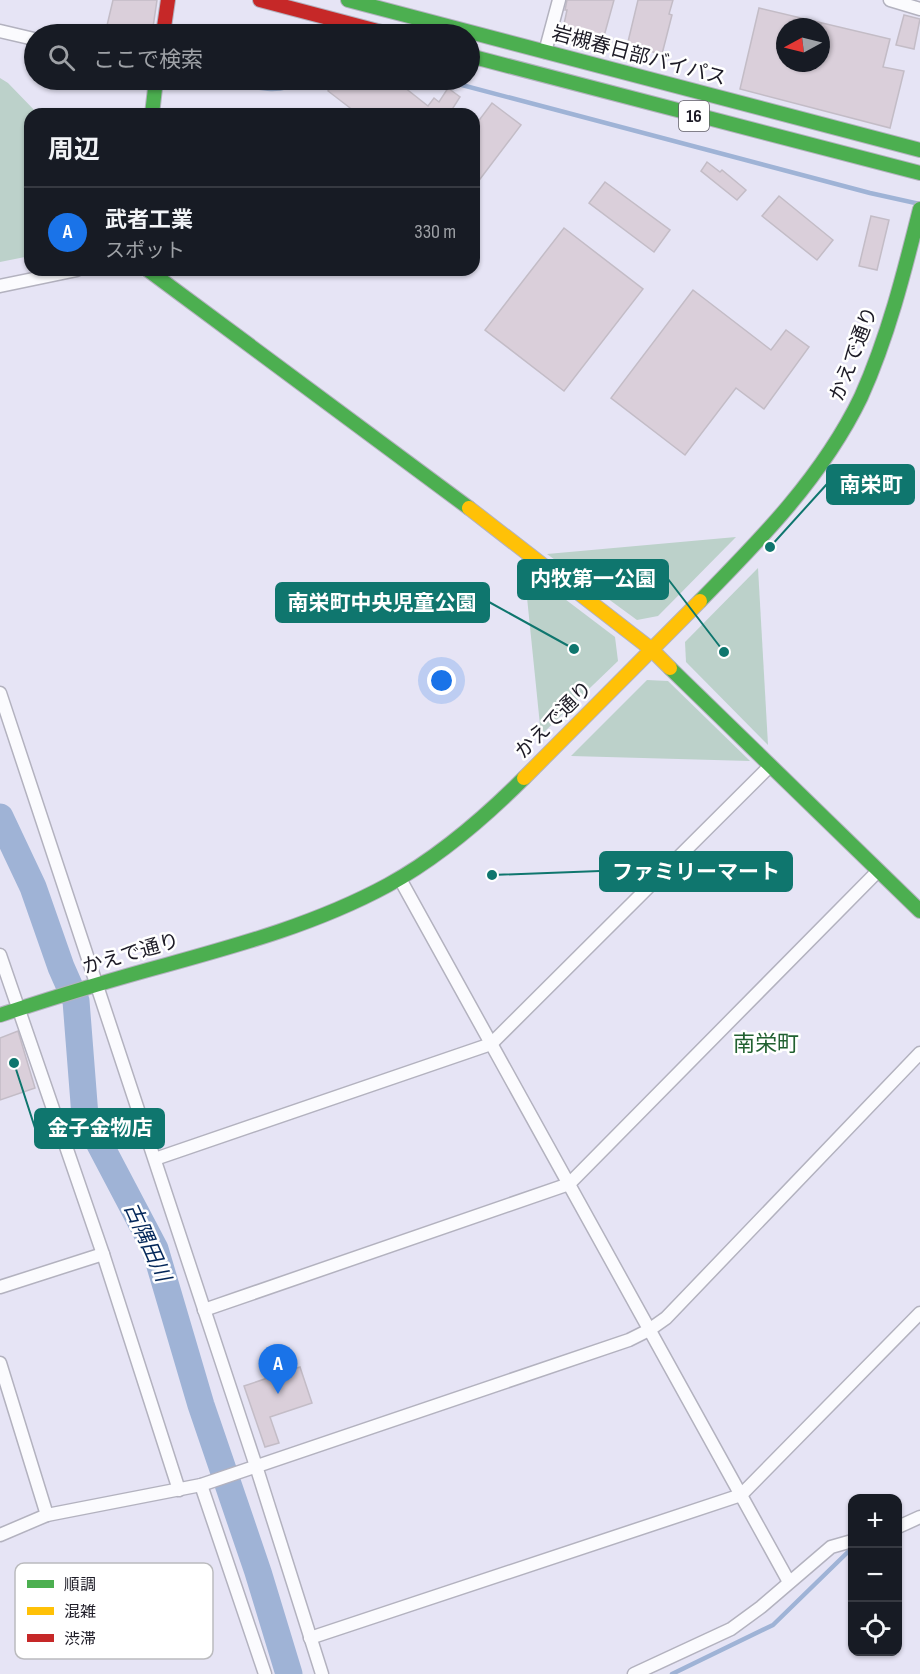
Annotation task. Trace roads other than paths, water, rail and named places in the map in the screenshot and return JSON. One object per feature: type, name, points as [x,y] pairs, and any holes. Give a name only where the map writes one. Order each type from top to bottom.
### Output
[{"type":"main road","points":[[164,24],[168,0]]},
{"type":"main road","points":[[260,0],[351,24]]},
{"type":"main road","name":"岩槻春日部バイパス","points":[[348,0],[439,24]]},
{"type":"main road","name":"岩槻春日部バイパス","points":[[480,35],[920,150]]},
{"type":"main road","name":"16","points":[[480,59],[920,174]]},
{"type":"main road","points":[[153,108],[155,90]]},
{"type":"main road","name":"かえで通り","points":[[0,1015],[91,986],[266,937],[332,912],[400,879],[467,832],[501,801],[751,549],[785,512],[833,448],[874,367],[920,208]]},
{"type":"main road","points":[[156,276],[433,480],[651,649],[920,912]]},
{"type":"street","points":[[545,52],[559,0]]},
{"type":"street","points":[[890,0],[920,9]]},
{"type":"street","points":[[0,31],[24,37]]},
{"type":"street","points":[[0,286],[48,276]]},
{"type":"street","points":[[0,693],[91,986],[154,1159],[322,1674]]},
{"type":"street","points":[[154,1159],[491,1044],[770,766]]},
{"type":"street","points":[[204,1310],[569,1184],[878,870]]},
{"type":"street","points":[[400,879],[789,1582]]},
{"type":"street","points":[[0,955],[23,1007],[179,1490]]},
{"type":"street","points":[[0,1535],[47,1515],[201,1485],[617,1344],[649,1330],[666,1318],[920,1053]]},
{"type":"street","points":[[0,1287],[103,1254]]},
{"type":"street","points":[[310,1638],[741,1495],[920,1313]]},
{"type":"street","points":[[0,1363],[47,1515]]},
{"type":"street","points":[[201,1485],[265,1674]]},
{"type":"street","points":[[902,1525],[920,1517]]},
{"type":"street","points":[[634,1674],[730,1629],[761,1607],[831,1547],[848,1542]]},
{"type":"waterway","points":[[480,90],[870,193],[920,204]]},
{"type":"waterway","name":"古隅田川","points":[[0,817],[33,887],[61,967],[76,1001],[85,1116],[155,1249],[201,1405],[258,1572],[289,1674]]},
{"type":"waterway","points":[[672,1674],[773,1625],[848,1552]]},
{"type":"place","name":"南栄町","points":[[770,547]]},
{"type":"place","name":"南栄町中央児童公園","points":[[574,649]]},
{"type":"place","name":"内牧第一公園","points":[[724,652]]},
{"type":"place","name":"ファミリーマート","points":[[492,875]]},
{"type":"place","name":"金子金物店","points":[[14,1063]]},
{"type":"place","name":"武者工業","points":[[278,1394]]},
{"type":"district","name":"南栄町","points":[[766,1044]]}]
